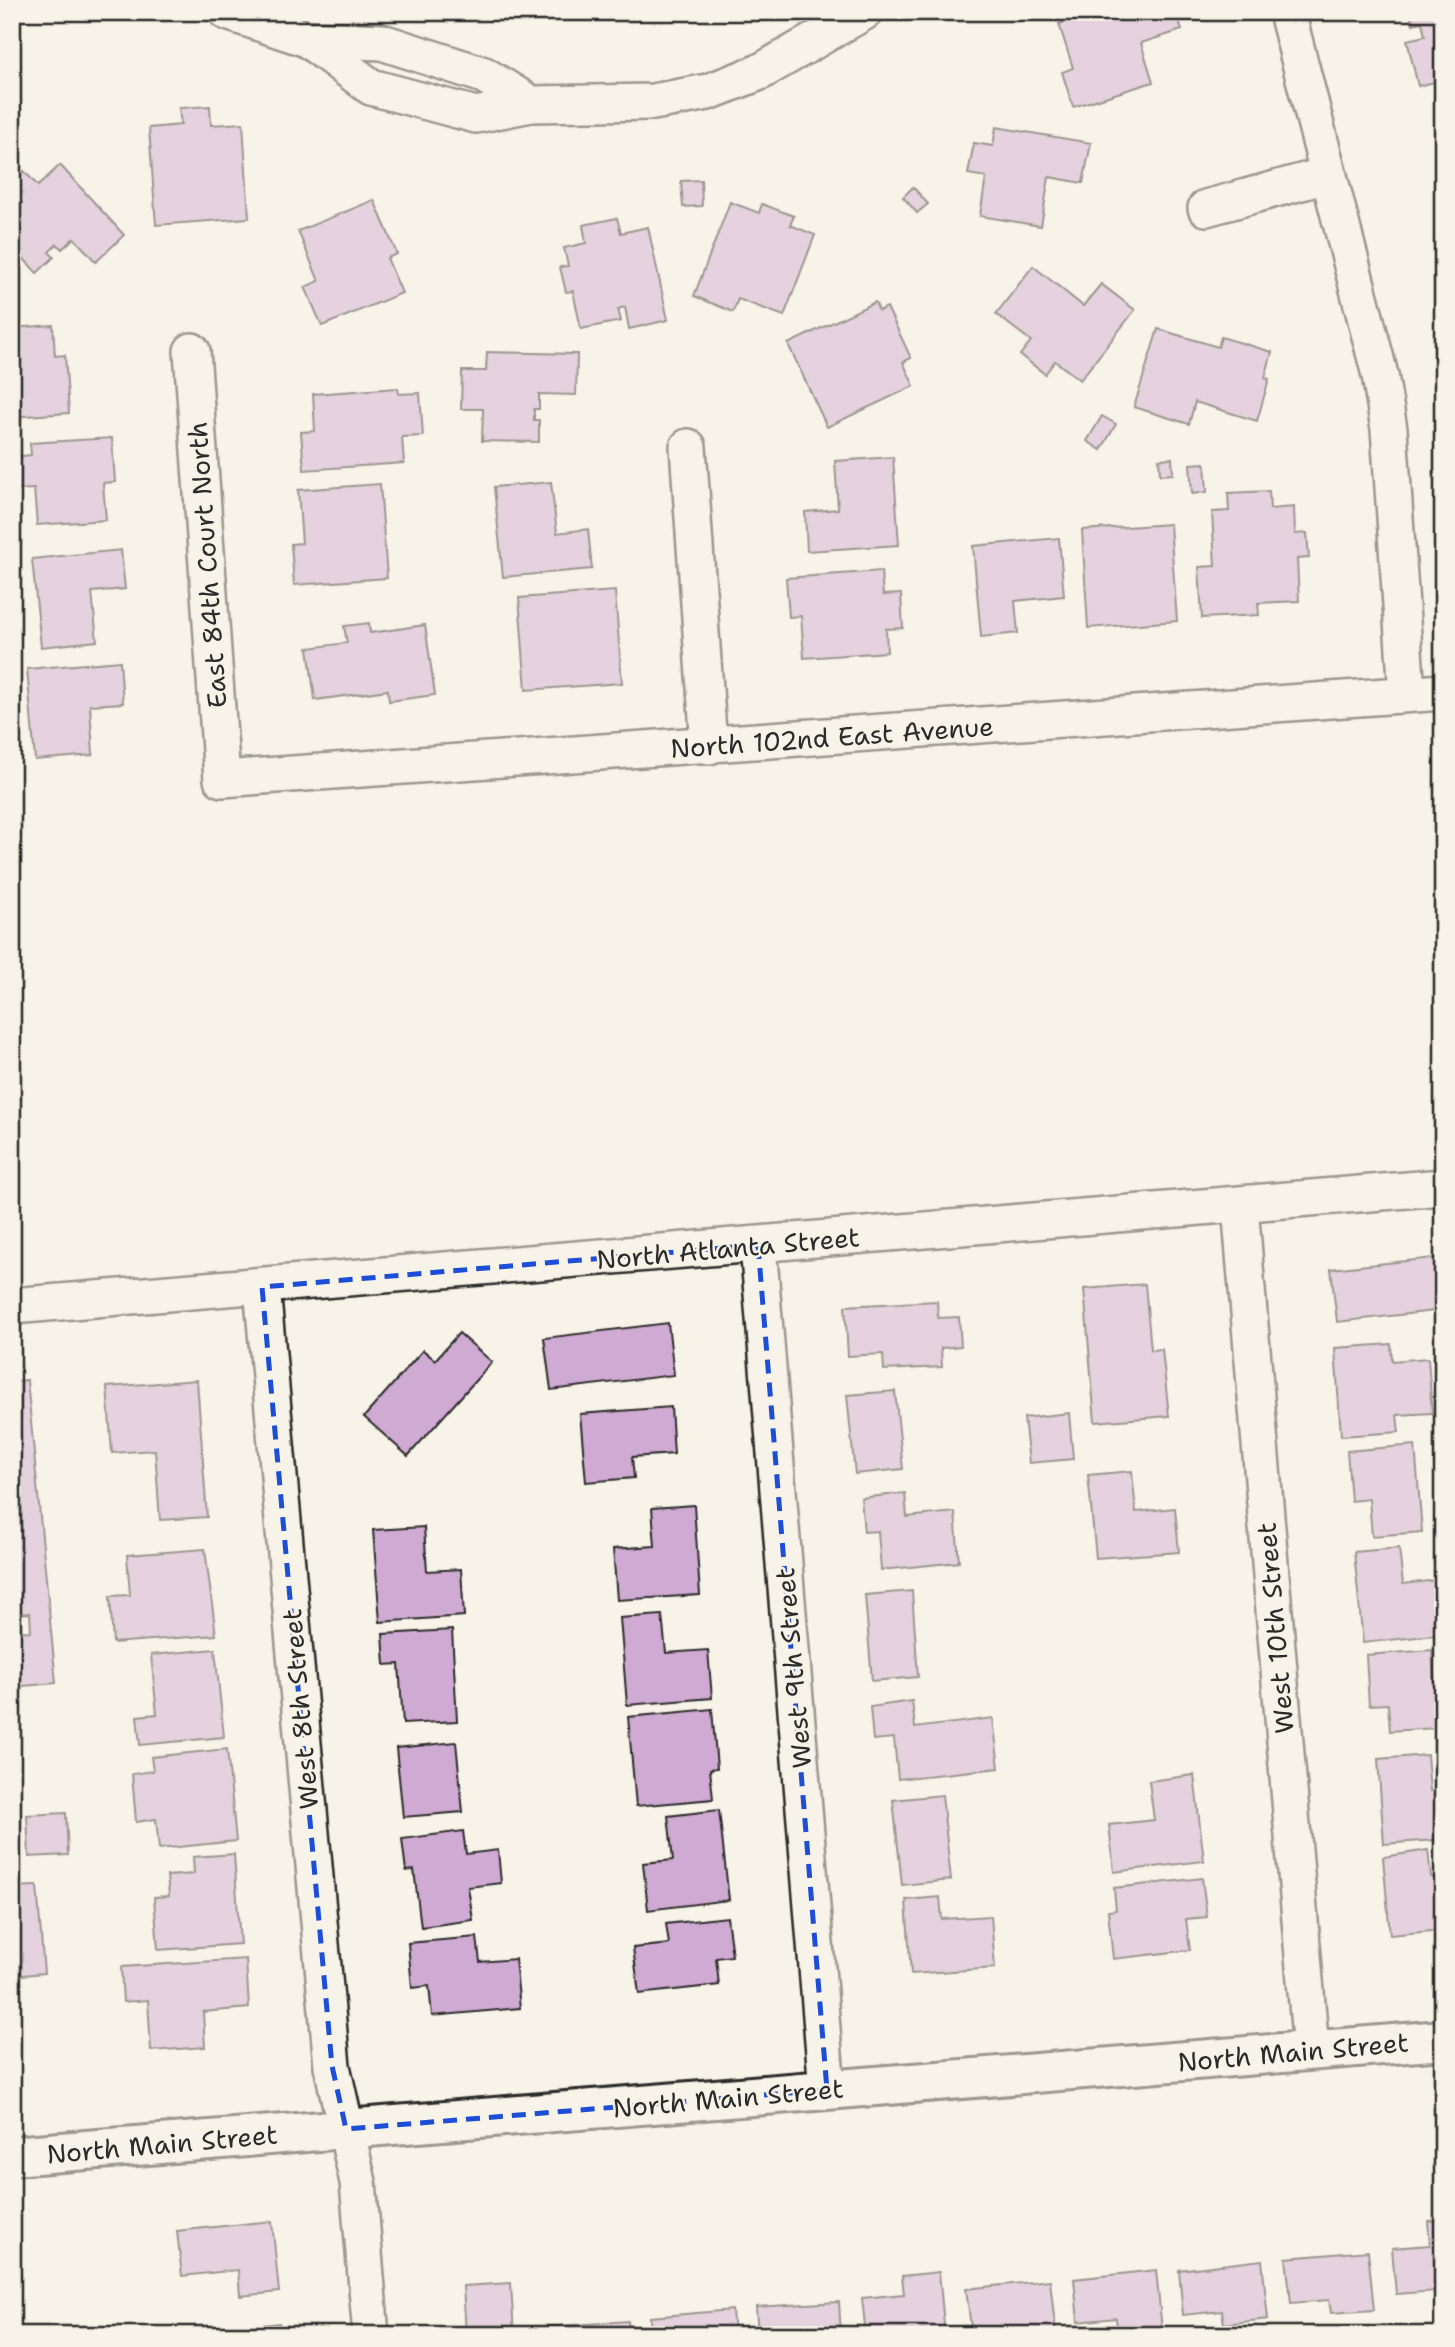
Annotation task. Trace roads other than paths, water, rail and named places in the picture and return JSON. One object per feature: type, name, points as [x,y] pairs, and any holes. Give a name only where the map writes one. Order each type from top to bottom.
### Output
[{"type":"main road","name":"North Main Street","points":[[12,2156],[1443,2040]]},
{"type":"street","points":[[227,12],[307,40],[371,87],[476,115],[531,104],[653,102],[708,92],[760,72],[864,12]]},
{"type":"street","points":[[1287,12],[1380,374],[1389,429],[1407,694]]},
{"type":"street","points":[[307,40],[382,42],[484,75],[531,104]]},
{"type":"street","points":[[1206,208],[1328,175]]},
{"type":"street","name":"East 84th Court North","points":[[192,351],[222,779]]},
{"type":"street","points":[[688,447],[709,746]]},
{"type":"street","name":"North 102nd East Avenue","points":[[222,779],[1443,692]]},
{"type":"street","name":"North Atlanta Street","points":[[12,1306],[1240,1206],[1443,1187]]},
{"type":"street","name":"West 10th Street","points":[[1240,1206],[1311,2051]]},
{"type":"street","name":"West 9th Street","points":[[758,1245],[827,2090]]},
{"type":"street","name":"West 8th Street","points":[[262,1287],[331,2052],[358,2182],[371,2335]]}]
